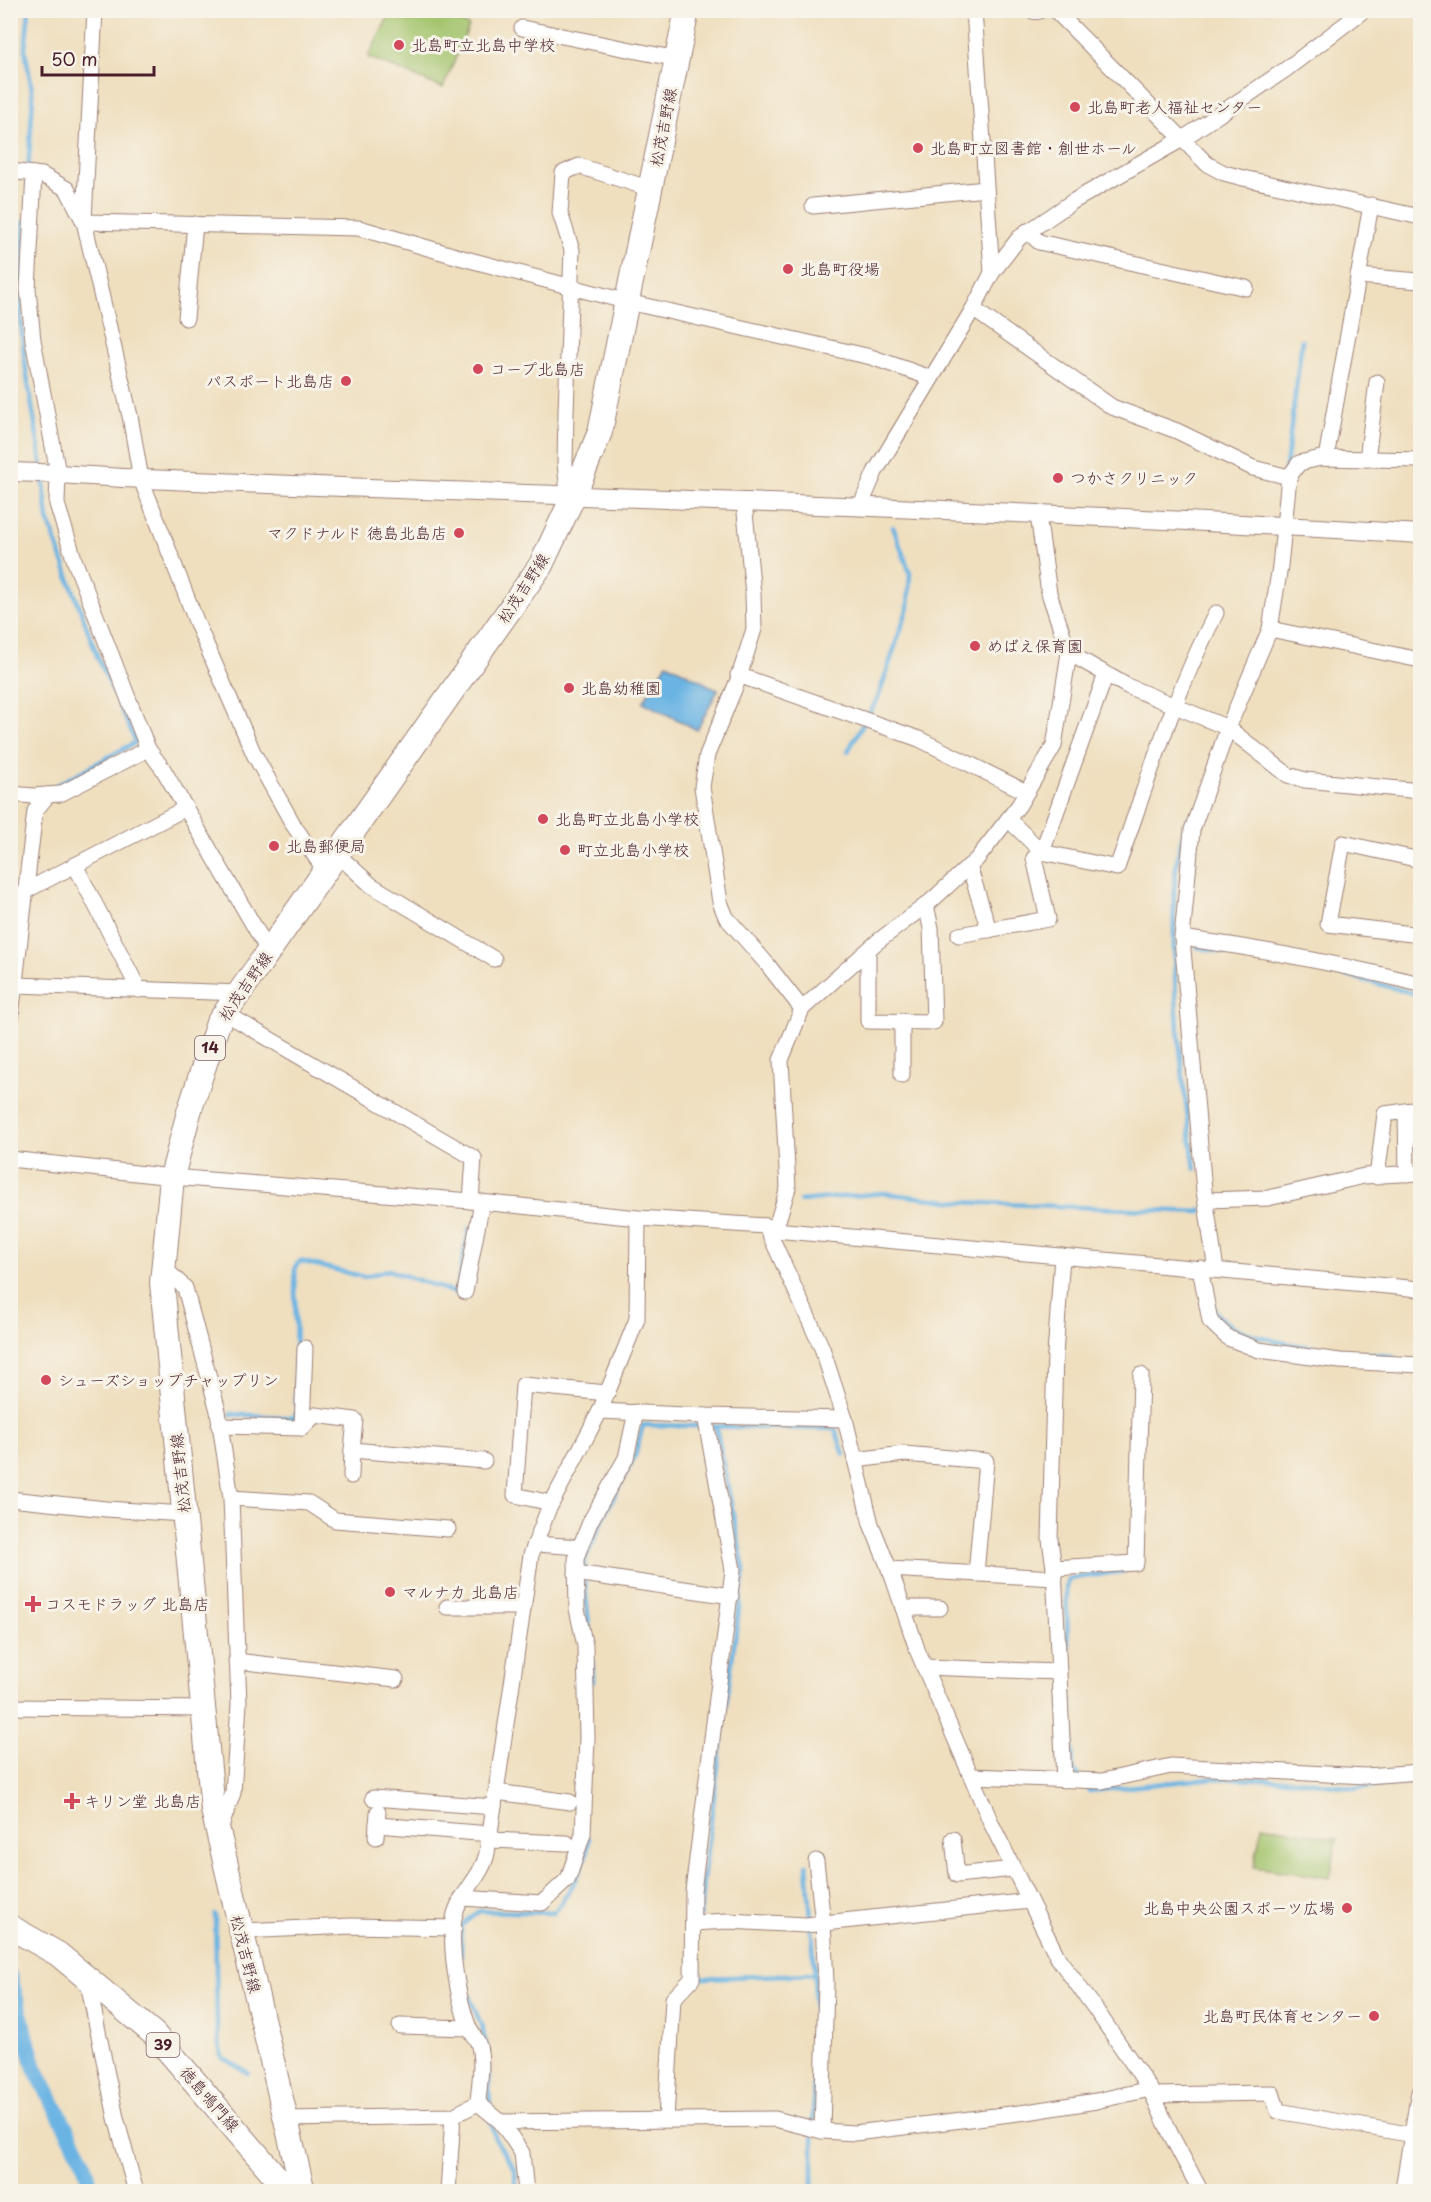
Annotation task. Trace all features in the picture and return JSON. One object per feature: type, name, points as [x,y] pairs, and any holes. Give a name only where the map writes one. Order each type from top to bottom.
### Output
[{"type":"main road","name":"松茂吉野線","points":[[303,2192],[213,1810],[162,1283],[172,1177],[189,1112],[218,1023],[541,565],[600,432],[687,10]]},
{"type":"main road","name":"徳島鳴門線","points":[[10,1928],[58,1954],[154,2034],[289,2192]]},
{"type":"street","points":[[84,222],[95,10]]},
{"type":"street","points":[[974,10],[992,273]]},
{"type":"street","points":[[1055,10],[1184,138],[1207,164],[1224,173],[1420,217]]},
{"type":"street","points":[[860,507],[875,472],[973,309],[992,273],[1019,238],[1027,231],[1184,138],[1285,70],[1364,10]]},
{"type":"street","points":[[522,28],[677,59]]},
{"type":"street","points":[[571,495],[565,452],[572,250],[560,213],[563,173],[579,166],[651,189]]},
{"type":"street","points":[[10,171],[42,175],[67,189],[84,222],[130,416],[141,479],[198,626],[254,754],[294,826],[332,863],[494,959]]},
{"type":"street","points":[[34,174],[28,289],[47,473],[75,562],[148,749],[163,769],[269,952]]},
{"type":"street","points":[[813,206],[986,189]]},
{"type":"street","points":[[1326,458],[1371,205]]},
{"type":"street","points":[[84,222],[359,228],[628,302],[871,357],[931,378]]},
{"type":"street","points":[[186,318],[195,224]]},
{"type":"street","points":[[1027,231],[1039,242],[1246,288]]},
{"type":"street","points":[[1358,276],[1420,280]]},
{"type":"street","points":[[973,309],[1112,407],[1178,431],[1254,468],[1289,477]]},
{"type":"street","points":[[1367,459],[1377,382]]},
{"type":"street","points":[[1216,1270],[1206,1200],[1182,938],[1192,830],[1228,728],[1270,629],[1280,566],[1282,526],[1289,477],[1299,463],[1326,458],[1420,460]]},
{"type":"street","points":[[10,472],[860,507],[1420,534]]},
{"type":"street","points":[[744,502],[754,629],[707,755],[702,787],[720,902],[726,917],[773,971],[802,1009]]},
{"type":"street","points":[[1038,515],[1049,593],[1069,653],[1053,746],[1008,819],[977,859],[802,1009],[781,1060],[789,1188],[770,1228],[822,1348],[844,1419],[871,1524],[924,1667],[992,1825],[1058,1958],[1151,2092],[1201,2192]]},
{"type":"street","points":[[1008,819],[1042,852],[1117,868],[1173,705],[1216,613]]},
{"type":"street","points":[[1270,629],[1420,660]]},
{"type":"street","points":[[1069,653],[1127,686],[1228,728],[1288,775],[1305,780],[1420,792]]},
{"type":"street","points":[[959,935],[1048,920],[1034,858],[1042,852],[1106,674]]},
{"type":"street","points":[[738,675],[919,739],[1026,792]]},
{"type":"street","points":[[10,794],[34,796],[60,794],[148,749]]},
{"type":"street","points":[[10,1025],[35,811],[48,795]]},
{"type":"street","points":[[27,890],[186,808]]},
{"type":"street","points":[[1420,860],[1343,843],[1328,924],[1420,935]]},
{"type":"street","points":[[75,865],[139,990]]},
{"type":"street","points":[[969,866],[989,930]]},
{"type":"street","points":[[868,951],[868,1020],[934,1022],[931,927],[926,905]]},
{"type":"street","points":[[1182,938],[1260,949],[1309,964],[1396,985],[1420,984]]},
{"type":"street","points":[[14,994],[139,990],[240,993]]},
{"type":"street","points":[[225,1014],[474,1158],[477,1202],[465,1292]]},
{"type":"street","points":[[902,1021],[902,1075]]},
{"type":"street","points":[[1206,1200],[1268,1198],[1365,1176],[1377,1177],[1414,1174],[1413,1110],[1384,1114],[1377,1177]]},
{"type":"street","points":[[10,1158],[172,1177],[770,1228],[1420,1289]]},
{"type":"street","points":[[478,2103],[481,2074],[478,2044],[469,2028],[452,1955],[454,1919],[462,1898],[484,1866],[531,1555],[551,1503],[600,1411],[637,1319],[638,1218]]},
{"type":"street","points":[[1062,1256],[1055,1355],[1050,1540],[1054,1573],[1064,1780]]},
{"type":"street","points":[[163,1267],[184,1288],[218,1411],[231,1498],[239,1704],[233,1793],[218,1837]]},
{"type":"street","points":[[1200,1268],[1210,1321],[1228,1338],[1259,1350],[1340,1361],[1420,1365]]},
{"type":"street","points":[[302,1428],[305,1348]]},
{"type":"street","points":[[889,1569],[976,1574],[1054,1573],[1136,1563],[1141,1375]]},
{"type":"street","points":[[551,1503],[515,1495],[523,1385],[607,1394]]},
{"type":"street","points":[[600,1411],[844,1419]]},
{"type":"street","points":[[462,1898],[542,1903],[568,1879],[583,1834],[587,1738],[585,1646],[577,1609],[576,1559],[591,1520],[626,1458],[636,1412]]},
{"type":"street","points":[[219,1426],[302,1428],[315,1415],[355,1420],[351,1476]]},
{"type":"street","points":[[666,2119],[673,1999],[692,1979],[693,1891],[733,1570],[705,1416]]},
{"type":"street","points":[[352,1450],[484,1461]]},
{"type":"street","points":[[855,1460],[904,1454],[986,1461],[976,1574]]},
{"type":"street","points":[[231,1498],[309,1503],[334,1520],[448,1529]]},
{"type":"street","points":[[10,1499],[184,1514]]},
{"type":"street","points":[[535,1545],[580,1547]]},
{"type":"street","points":[[576,1573],[731,1596]]},
{"type":"street","points":[[447,1607],[522,1607]]},
{"type":"street","points":[[903,1608],[940,1608]]},
{"type":"street","points":[[236,1661],[396,1679]]},
{"type":"street","points":[[924,1667],[1059,1672]]},
{"type":"street","points":[[10,1707],[203,1709]]},
{"type":"street","points":[[972,1776],[1102,1781],[1171,1766],[1366,1776],[1420,1772]]},
{"type":"street","points":[[567,1843],[490,1837],[376,1818],[495,1799],[570,1802]]},
{"type":"street","points":[[953,1839],[957,1875],[1013,1869]]},
{"type":"street","points":[[816,1861],[823,1923],[826,1982],[822,2131]]},
{"type":"street","points":[[693,1923],[728,1921],[806,1925],[1029,1901]]},
{"type":"street","points":[[240,1931],[351,1926],[454,1928]]},
{"type":"street","points":[[87,1978],[116,2118],[136,2192]]},
{"type":"street","points":[[400,2026],[469,2028]]},
{"type":"street","points":[[501,2122],[775,2119],[822,2131],[855,2133],[972,2120],[1151,2092],[1272,2093],[1278,2111],[1413,2135]]},
{"type":"street","points":[[1404,2192],[1420,2094]]},
{"type":"street","points":[[286,2119],[453,2116],[478,2103]]},
{"type":"street","points":[[478,2103],[501,2122],[522,2153],[526,2192]]},
{"type":"street","points":[[448,2192],[453,2116]]},
{"type":"green space","points":[[392,10],[439,11],[469,26],[443,88],[368,57]]},
{"type":"green space","points":[[1262,1825],[1337,1839],[1330,1878],[1254,1867]]},
{"type":"water","points":[[667,663],[718,690],[697,730],[643,702]]},
{"type":"waterway","points":[[28,172],[33,97],[25,49],[29,10]]},
{"type":"waterway","points":[[24,222],[20,295],[22,338],[42,470]]},
{"type":"waterway","points":[[1285,474],[1302,340]]},
{"type":"waterway","points":[[43,478],[48,519],[67,573],[98,658],[136,742],[48,790]]},
{"type":"waterway","points":[[848,751],[878,698],[908,607],[910,573],[893,527]]},
{"type":"waterway","points":[[1189,817],[1176,865],[1174,944],[1181,1057],[1195,1169]]},
{"type":"waterway","points":[[10,948],[18,895]]},
{"type":"waterway","points":[[1197,947],[1298,965]]},
{"type":"waterway","points":[[1330,971],[1420,995]]},
{"type":"waterway","points":[[800,1201],[883,1193],[958,1202],[1201,1212],[1201,1210]]},
{"type":"waterway","points":[[296,1404],[295,1267],[300,1261],[364,1277],[388,1270],[456,1293],[469,1228]]},
{"type":"waterway","points":[[1209,1272],[1212,1293]]},
{"type":"waterway","points":[[1214,1307],[1223,1320],[1241,1330],[1266,1338],[1294,1345],[1393,1356]]},
{"type":"waterway","points":[[231,1414],[296,1418],[296,1413]]},
{"type":"waterway","points":[[590,1635],[585,1560],[607,1510],[635,1456],[643,1425],[835,1429],[844,1454]]},
{"type":"waterway","points":[[700,1916],[744,1570],[716,1427]]},
{"type":"waterway","points":[[1079,1777],[1073,1769],[1072,1754],[1066,1588],[1068,1579],[1125,1571]]},
{"type":"waterway","points":[[592,1661],[593,1682]]},
{"type":"waterway","points":[[1084,1784],[1089,1791],[1214,1778],[1298,1780],[1355,1788],[1420,1781]]},
{"type":"waterway","points":[[461,1957],[461,1926],[479,1911],[554,1913],[572,1887],[581,1868],[589,1838]]},
{"type":"waterway","points":[[807,1864],[815,1974],[813,2125]]},
{"type":"waterway","points":[[215,1915],[217,2025],[221,2057],[248,2073]]},
{"type":"waterway","points":[[699,1970],[703,1978],[815,1974]]},
{"type":"waterway","points":[[10,1977],[35,2068],[84,2162],[92,2192]]},
{"type":"waterway","points":[[464,1983],[482,2027],[487,2051]]},
{"type":"waterway","points":[[488,2066],[490,2108]]},
{"type":"waterway","points":[[491,2120],[495,2139],[515,2169],[516,2192]]},
{"type":"waterway","points":[[813,2133],[813,2192]]},
{"type":"place","name":"北島町立北島中学校","points":[[399,45]]},
{"type":"place","name":"北島町老人福祉センター","points":[[1075,107]]},
{"type":"place","name":"北島町立図書館・創世ホール","points":[[918,148]]},
{"type":"place","name":"北島町役場","points":[[788,269]]},
{"type":"place","name":"コープ北島店","points":[[478,369]]},
{"type":"place","name":"パスポート北島店","points":[[346,381]]},
{"type":"place","name":"つかさクリニック","points":[[1058,478]]},
{"type":"place","name":"マクドナルド 徳島北島店","points":[[459,533]]},
{"type":"place","name":"めばえ保育園","points":[[975,646]]},
{"type":"place","name":"北島幼稚園","points":[[569,688]]},
{"type":"place","name":"北島町立北島小学校","points":[[543,819]]},
{"type":"place","name":"北島郵便局","points":[[274,846]]},
{"type":"place","name":"町立北島小学校","points":[[565,850]]},
{"type":"place","name":"シューズショップチャップリン","points":[[46,1380]]},
{"type":"place","name":"マルナカ 北島店","points":[[390,1592]]},
{"type":"place","name":"コスモドラッグ 北島店","points":[[33,1604]]},
{"type":"place","name":"キリン堂 北島店","points":[[72,1801]]},
{"type":"place","name":"北島中央公園スポーツ広場","points":[[1347,1908]]},
{"type":"place","name":"北島町民体育センター","points":[[1374,2016]]}]
